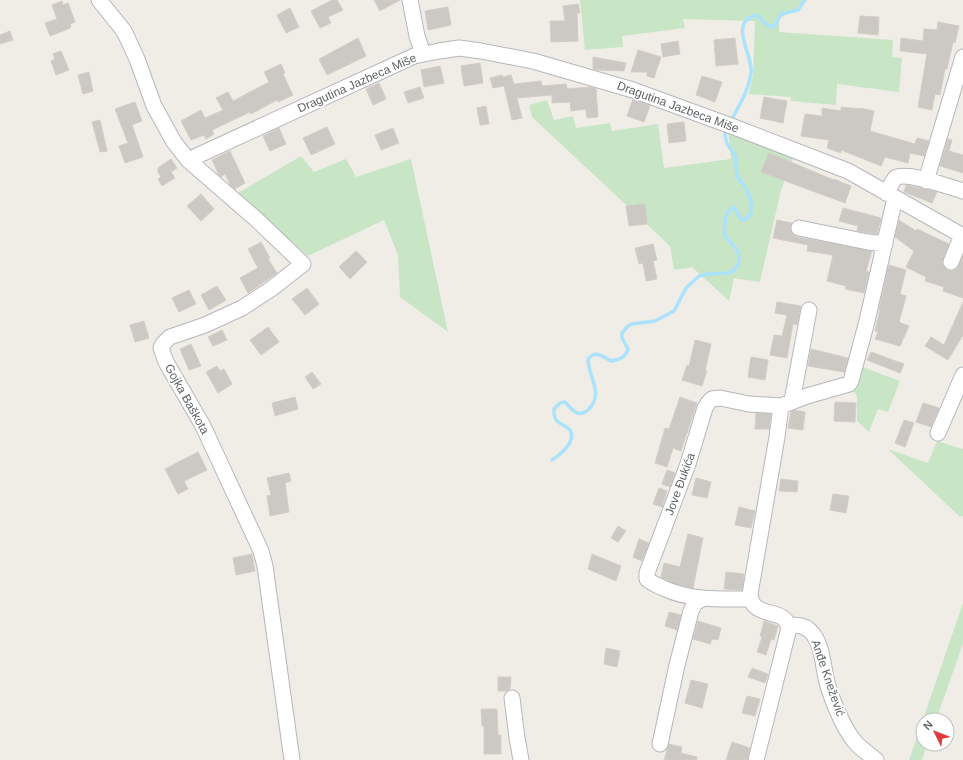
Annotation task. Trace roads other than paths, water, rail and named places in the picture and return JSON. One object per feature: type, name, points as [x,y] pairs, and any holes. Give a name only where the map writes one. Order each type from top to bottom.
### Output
[{"type":"street","points":[[100,0],[124,31],[154,106],[174,142],[188,160]]},
{"type":"street","points":[[410,0],[417,36],[423,54]]},
{"type":"street","name":"Dragutina Jazbeca Miše","points":[[188,160],[414,56],[459,48],[533,62],[580,74],[633,90],[734,127],[848,171],[890,196],[963,235]]},
{"type":"street","points":[[926,181],[963,57]]},
{"type":"street","name":"Gojka Baškota","points":[[188,160],[303,264],[271,289],[242,308],[205,325],[170,337],[161,348],[166,362],[203,426],[261,551],[265,566],[292,760]]},
{"type":"street","points":[[890,196],[893,180],[897,176],[903,175],[963,191]]},
{"type":"street","name":"Jove Đukića","points":[[751,599],[702,599],[672,592],[650,582],[647,579],[647,573],[688,464],[705,408],[712,399],[720,398],[749,404],[786,404],[845,386],[851,381],[885,244],[890,196]]},
{"type":"street","points":[[799,228],[885,244]]},
{"type":"street","points":[[951,262],[963,235]]},
{"type":"street","points":[[756,760],[788,626],[786,620],[781,616],[756,607],[750,594],[777,437],[809,310]]},
{"type":"street","points":[[938,433],[963,375]]},
{"type":"street","points":[[660,744],[675,672],[691,611],[695,603],[702,599]]},
{"type":"street","name":"Anđe Knežević","points":[[788,626],[800,626],[806,628],[812,634],[819,649],[836,709],[854,741],[876,760]]},
{"type":"street","points":[[512,698],[521,760]]},
{"type":"waterway","points":[[733,117],[746,91],[751,73],[751,66],[742,32],[743,25],[748,19],[756,15],[767,25],[772,27],[776,24],[781,14],[798,10],[805,0]]},
{"type":"waterway","points":[[552,460],[567,447],[572,434],[569,429],[556,420],[554,416],[554,409],[560,403],[565,402],[575,412],[581,414],[588,410],[593,404],[595,391],[588,359],[596,354],[611,361],[622,358],[628,349],[622,338],[622,333],[628,326],[632,324],[655,321],[674,311],[686,288],[699,276],[732,272],[738,265],[739,255],[736,248],[725,235],[725,219],[728,212],[734,207],[741,219],[745,220],[751,214],[751,201],[745,187],[737,176],[735,155],[727,144],[725,135],[726,131]]}]
